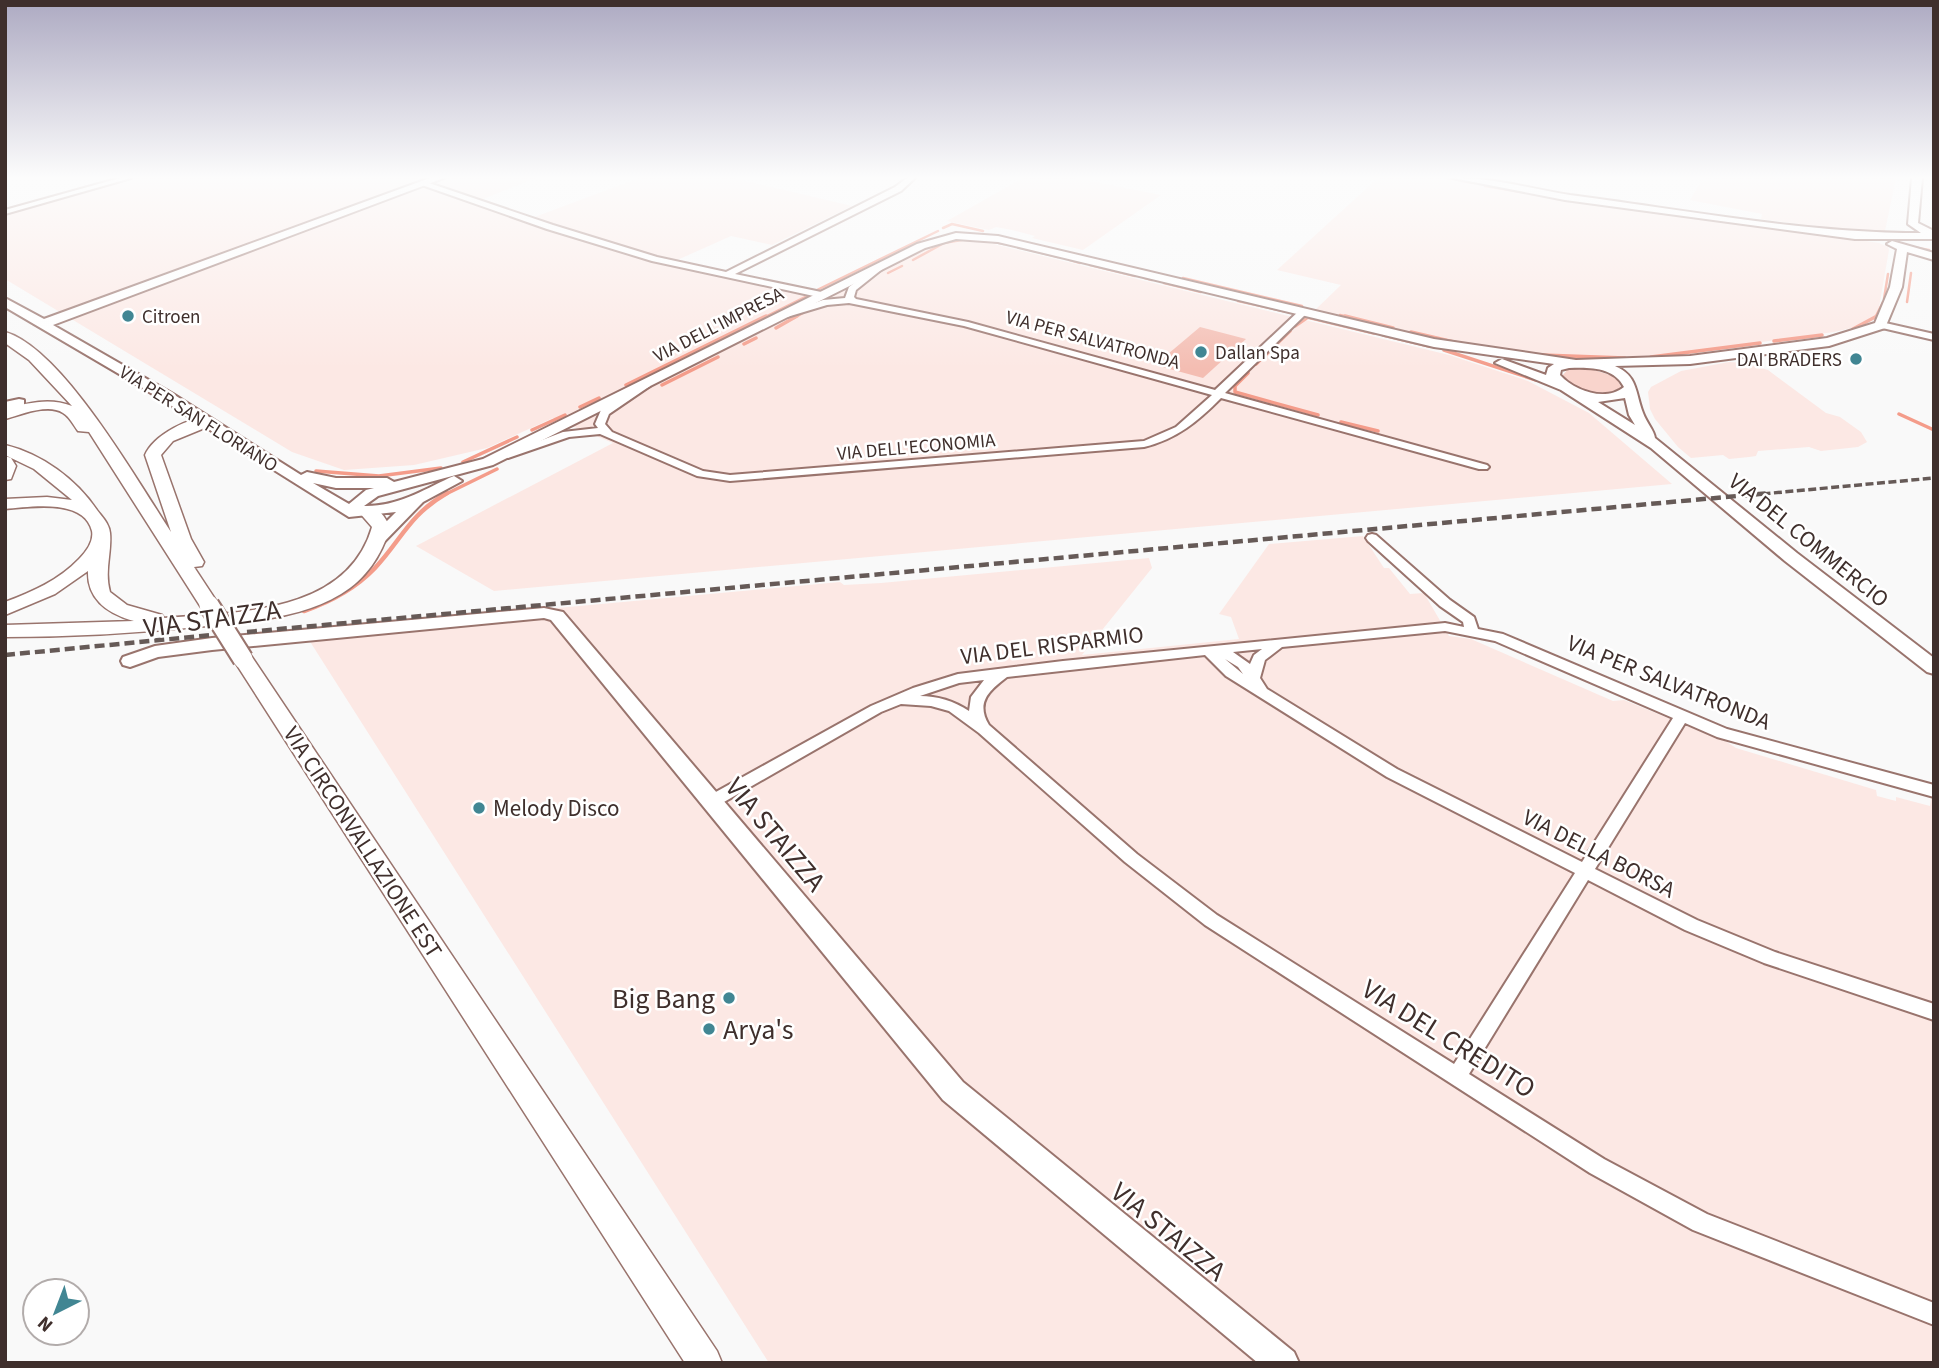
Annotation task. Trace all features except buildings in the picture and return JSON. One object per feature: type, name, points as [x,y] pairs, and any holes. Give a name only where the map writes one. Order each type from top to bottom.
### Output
[{"type":"main road","name":"VIA CIRCONVALLAZIONE EST","points":[[5,336],[24,349],[74,397],[206,608],[243,659],[705,1363]]},
{"type":"main road","points":[[10,406],[40,389],[44,378],[22,353],[24,349]]},
{"type":"main road","points":[[5,414],[42,407],[64,408],[71,412],[91,438],[109,450]]},
{"type":"main road","points":[[206,422],[160,442],[154,449],[152,458],[182,539],[199,573],[206,608]]},
{"type":"main road","points":[[5,450],[34,462],[80,498],[100,526],[98,584],[112,604],[146,618],[206,608],[283,610],[324,596],[358,572],[377,541],[373,528],[358,509]]},
{"type":"main road","points":[[5,461],[8,464],[5,475]]},
{"type":"main road","points":[[5,504],[55,503],[79,508],[90,514]]},
{"type":"main road","points":[[5,609],[43,592],[71,575],[91,557],[101,540]]},
{"type":"main road","points":[[5,631],[116,629],[206,608]]},
{"type":"street","points":[[43,324],[264,242]]},
{"type":"street","name":"VIA PER SALVATRONDA","points":[[594,242],[726,275],[991,331],[1483,467]]},
{"type":"street","points":[[726,275],[792,242]]},
{"type":"street","name":"VIA DELL'IMPRESA","points":[[377,541],[404,511],[428,494],[489,461],[930,242]]},
{"type":"street","name":"VIA DELL'IMPRESA","points":[[1010,242],[1434,343]]},
{"type":"street","points":[[1881,325],[1881,320],[1890,306],[1900,271],[1900,242]]},
{"type":"street","points":[[1905,242],[1934,258]]},
{"type":"street","points":[[1900,271],[1912,262],[1934,258]]},
{"type":"street","points":[[849,300],[852,289],[882,266]]},
{"type":"street","name":"VIA PER SALVATRONDA","points":[[784,314],[821,303],[849,300]]},
{"type":"street","name":"VIA PER SAN FLORIANO","points":[[5,302],[297,476]]},
{"type":"street","name":"VIA DELL'ECONOMIA","points":[[489,461],[571,433],[607,432],[701,474],[734,478],[1144,445],[1177,433],[1303,312]]},
{"type":"street","points":[[1568,388],[1554,379],[1553,371],[1563,365],[1690,360],[1829,342],[1881,325],[1934,337]]},
{"type":"street","points":[[1434,343],[1602,397],[1616,396],[1690,360]]},
{"type":"street","points":[[1434,343],[1602,366],[1638,384]]},
{"type":"street","points":[[607,432],[600,424],[603,415],[647,384]]},
{"type":"street","name":"VIA DEL COMMERCIO","points":[[1638,384],[1636,415],[1656,445]]},
{"type":"street","name":"VIA DEL COMMERCIO","points":[[1568,388],[1656,445],[1797,562],[1934,668]]},
{"type":"street","name":"VIA DELL'IMPRESA","points":[[416,481],[489,461]]},
{"type":"street","points":[[297,476],[344,483],[416,481]]},
{"type":"street","points":[[297,476],[358,509],[377,490],[416,481]]},
{"type":"street","name":"VIA DELL'IMPRESA","points":[[358,509],[395,506],[428,494]]},
{"type":"street","points":[[1372,538],[1471,622],[1472,630]]},
{"type":"street","points":[[1442,600],[1446,609],[1441,620],[1444,627]]},
{"type":"street","name":"VIA STAIZZA","points":[[130,662],[155,652],[204,645],[553,614],[591,655],[953,1091],[1283,1363]]},
{"type":"street","name":"VIA PER SALVATRONDA","points":[[1426,628],[1472,630],[1505,640],[1681,716],[1750,741],[1934,791]]},
{"type":"street","name":"VIA DEL RISPARMIO","points":[[711,802],[893,701],[947,682],[1012,671],[1426,628]]},
{"type":"street","points":[[1253,678],[1259,658],[1270,648],[1286,642]]},
{"type":"street","name":"VIA DELLA BORSA","points":[[1213,650],[1238,660],[1264,692]]},
{"type":"street","name":"VIA DELLA BORSA","points":[[1213,650],[1227,670],[1392,773],[1585,871],[1738,946],[1934,1012]]},
{"type":"street","points":[[975,701],[986,685],[1012,671]]},
{"type":"street","points":[[954,708],[945,695],[944,687],[947,682],[969,693],[975,701],[976,718],[984,729]]},
{"type":"street","name":"VIA DEL CREDITO","points":[[893,701],[928,700],[954,708],[984,729],[1131,858],[1211,920],[1597,1166],[1701,1222],[1934,1314]]},
{"type":"street","points":[[1458,1076],[1681,716]]},
{"type":"shaded area","points":[[5,242],[718,242],[675,261],[717,272],[834,292],[931,244],[984,242],[1449,355],[1528,381],[1589,413],[1672,484],[494,591],[416,546],[613,443],[553,418],[487,448],[414,465],[344,470],[292,452],[5,279]]},
{"type":"shaded area","points":[[758,242],[778,242],[772,245]]},
{"type":"shaded area","points":[[1048,242],[1095,242],[1083,250]]},
{"type":"shaded area","points":[[1308,242],[1871,242],[1888,247],[1889,250],[1878,313],[1856,327],[1667,355],[1590,358],[1456,344],[1314,311],[1341,285],[1277,270]]},
{"type":"shaded area","points":[[1729,362],[1768,370],[1826,413],[1840,417],[1861,432],[1867,442],[1858,447],[1821,451],[1809,447],[1758,451],[1756,456],[1729,459],[1723,455],[1691,458],[1655,419],[1650,409],[1648,392],[1651,387],[1681,371]]},
{"type":"shaded area","points":[[1588,368],[1616,377],[1621,387],[1614,391],[1590,392],[1574,386],[1562,376],[1568,369]]},
{"type":"shaded area","points":[[1363,536],[1384,568],[1389,568],[1410,594],[1424,593],[1449,636],[1471,639],[1613,701],[1624,700],[1736,748],[1876,790],[1877,796],[1896,801],[1896,797],[1930,806],[1931,799],[1934,799],[1934,1363],[769,1363],[309,640],[468,626],[536,610],[840,582],[844,585],[881,583],[1149,558],[1152,568],[1082,655],[1239,639],[1231,617],[1219,614],[1269,544]]},
{"type":"waterway","points":[[817,290],[916,242]]},
{"type":"waterway","points":[[913,260],[951,242]]},
{"type":"waterway","points":[[993,242],[1004,244]]},
{"type":"waterway","points":[[1913,247],[1929,250]]},
{"type":"waterway","points":[[1026,249],[1058,257]]},
{"type":"waterway","points":[[1070,260],[1080,263]]},
{"type":"waterway","points":[[1090,265],[1135,276]]},
{"type":"waterway","points":[[888,273],[902,266]]},
{"type":"waterway","points":[[1907,302],[1911,273]]},
{"type":"waterway","points":[[1884,299],[1888,274]]},
{"type":"waterway","points":[[1145,278],[1152,280]]},
{"type":"waterway","points":[[1183,278],[1302,306]]},
{"type":"waterway","points":[[1164,283],[1201,292]]},
{"type":"waterway","points":[[763,318],[809,295]]},
{"type":"waterway","points":[[1238,301],[1292,313]]},
{"type":"waterway","points":[[1876,317],[1883,302]]},
{"type":"waterway","points":[[794,318],[803,313]]},
{"type":"waterway","points":[[1340,315],[1352,318]]},
{"type":"waterway","points":[[626,385],[766,316]]},
{"type":"waterway","points":[[776,328],[797,316]]},
{"type":"waterway","points":[[1345,316],[1393,328]]},
{"type":"waterway","points":[[1295,326],[1308,317]]},
{"type":"waterway","points":[[1308,317],[1374,333]]},
{"type":"waterway","points":[[1853,329],[1876,317]]},
{"type":"waterway","points":[[1256,364],[1290,331]]},
{"type":"waterway","points":[[1411,332],[1458,343]]},
{"type":"waterway","points":[[1383,335],[1429,346]]},
{"type":"waterway","points":[[1774,341],[1822,335]]},
{"type":"waterway","points":[[744,344],[756,338]]},
{"type":"waterway","points":[[1651,357],[1760,343]]},
{"type":"waterway","points":[[1444,350],[1536,380]]},
{"type":"waterway","points":[[1542,355],[1625,358]]},
{"type":"waterway","points":[[662,385],[718,357]]},
{"type":"waterway","points":[[1248,373],[1235,386],[1235,392],[1318,415]]},
{"type":"waterway","points":[[580,407],[599,398]]},
{"type":"waterway","points":[[1899,414],[1934,430]]},
{"type":"waterway","points":[[532,430],[565,415]]},
{"type":"waterway","points":[[1341,422],[1378,431]]},
{"type":"waterway","points":[[463,462],[517,437]]},
{"type":"waterway","points":[[316,471],[379,476],[441,468]]},
{"type":"waterway","points":[[444,495],[497,469]]},
{"type":"waterway","points":[[304,611],[333,599],[359,582],[375,568],[415,519],[447,493]]},
{"type":"railway","points":[[1751,495],[1934,478]]},
{"type":"railway","points":[[247,632],[1770,493]]},
{"type":"railway","points":[[5,655],[212,635]]},
{"type":"place","name":"Citroen","points":[[128,316]]},
{"type":"place","name":"Dallan Spa","points":[[1201,352]]},
{"type":"place","name":"DAI BRADERS","points":[[1856,359]]},
{"type":"place","name":"Melody Disco","points":[[479,808]]},
{"type":"place","name":"Big Bang","points":[[729,998]]},
{"type":"place","name":"Arya's","points":[[709,1029]]}]
